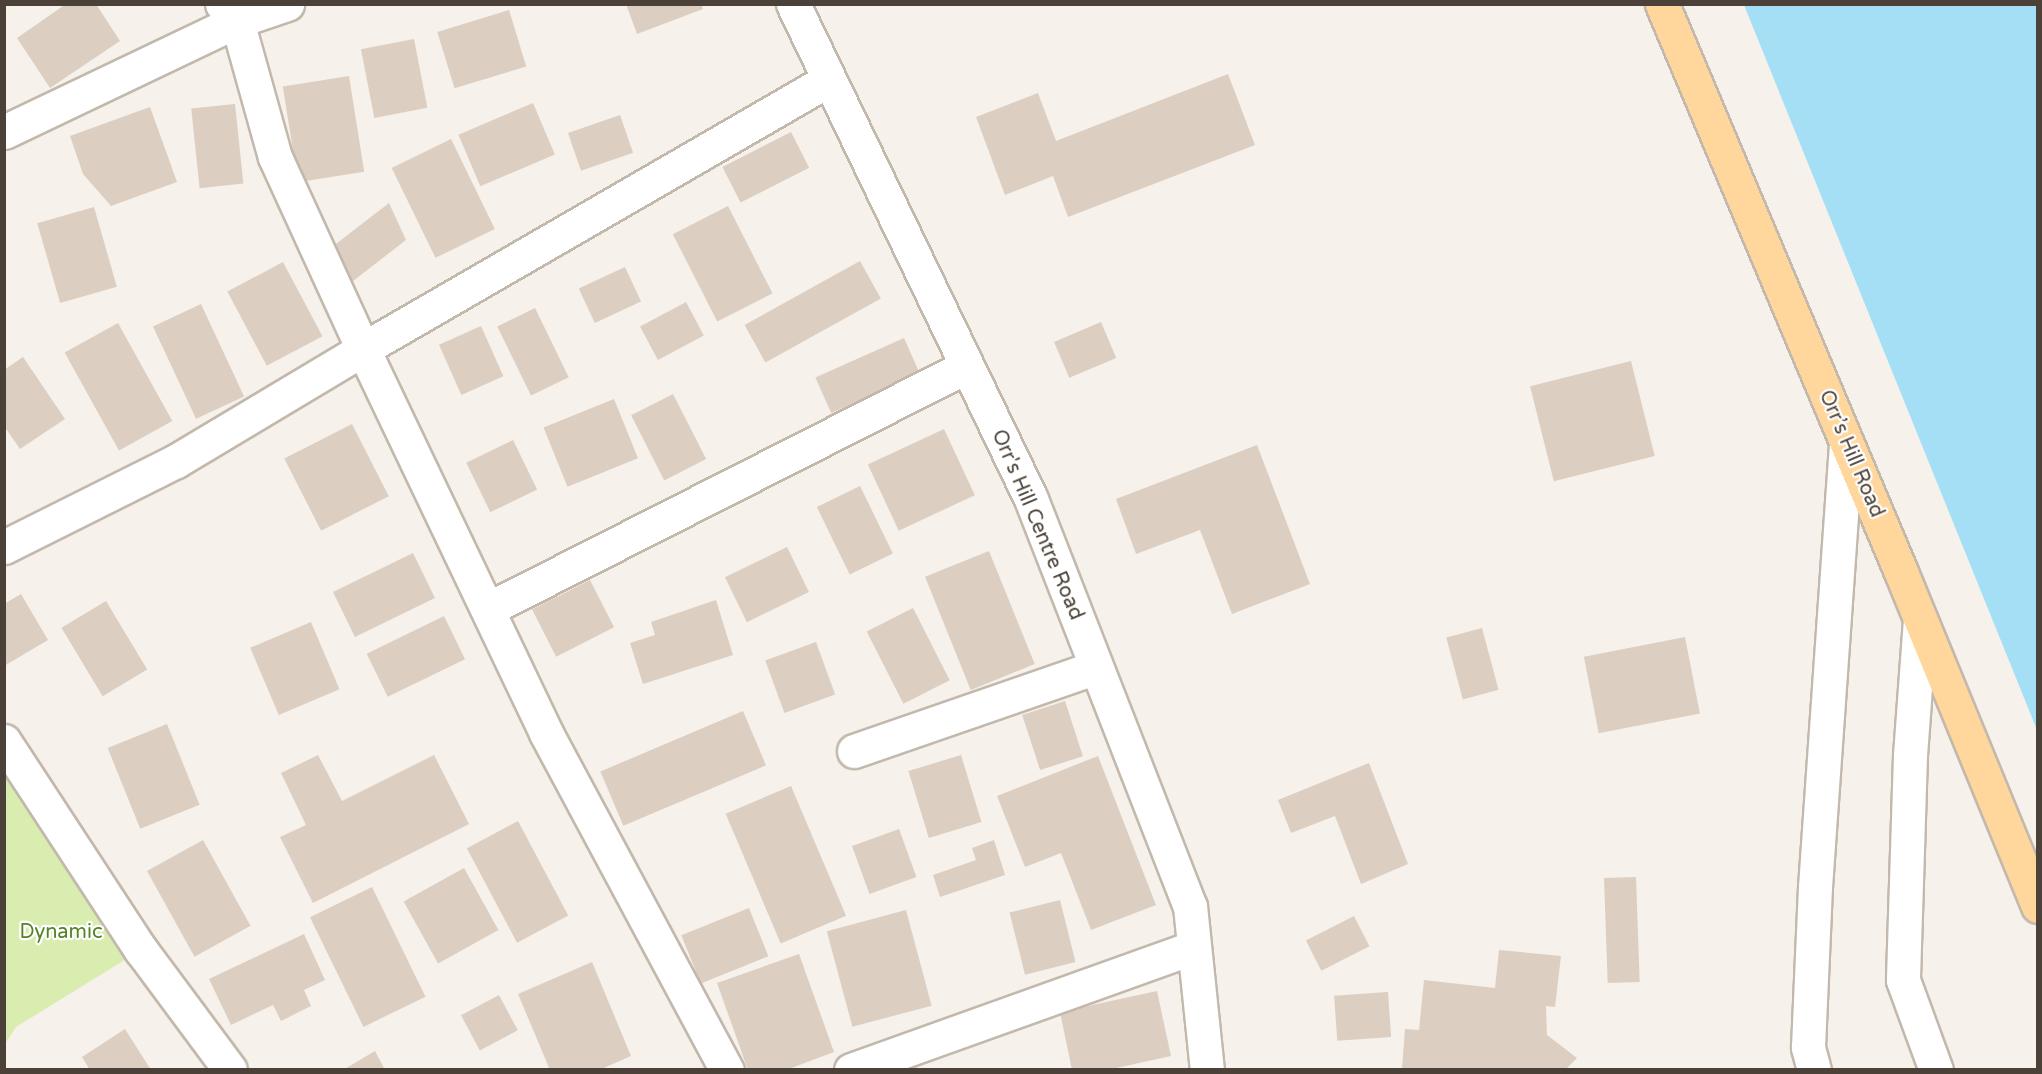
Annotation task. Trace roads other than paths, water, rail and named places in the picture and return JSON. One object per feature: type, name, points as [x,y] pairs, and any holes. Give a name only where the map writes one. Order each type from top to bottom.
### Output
[{"type":"main road","name":"Orr’s Hill Road","points":[[1662,4],[1920,619],[2037,906]]},
{"type":"street","points":[[4,132],[229,13],[287,4]]},
{"type":"street","name":"Orr's Hill Centre Road","points":[[793,4],[1031,499],[1190,906],[1206,1070]]},
{"type":"street","points":[[229,13],[275,157],[363,349],[546,733],[727,1070]]},
{"type":"street","points":[[4,547],[176,461],[363,349],[828,80]]},
{"type":"street","points":[[488,609],[967,366]]},
{"type":"street","points":[[1814,1070],[1808,1047],[1815,887],[1846,442]]},
{"type":"street","points":[[1920,619],[1910,755],[1903,980],[1936,1070]]},
{"type":"street","points":[[854,751],[1096,667]]},
{"type":"street","points":[[4,741],[141,950],[230,1070]]},
{"type":"street","points":[[851,1070],[1194,947]]},
{"type":"water","points":[[1744,5],[2037,5],[2037,730]]},
{"type":"park label","name":"Dynamic","points":[[61,932]]}]
